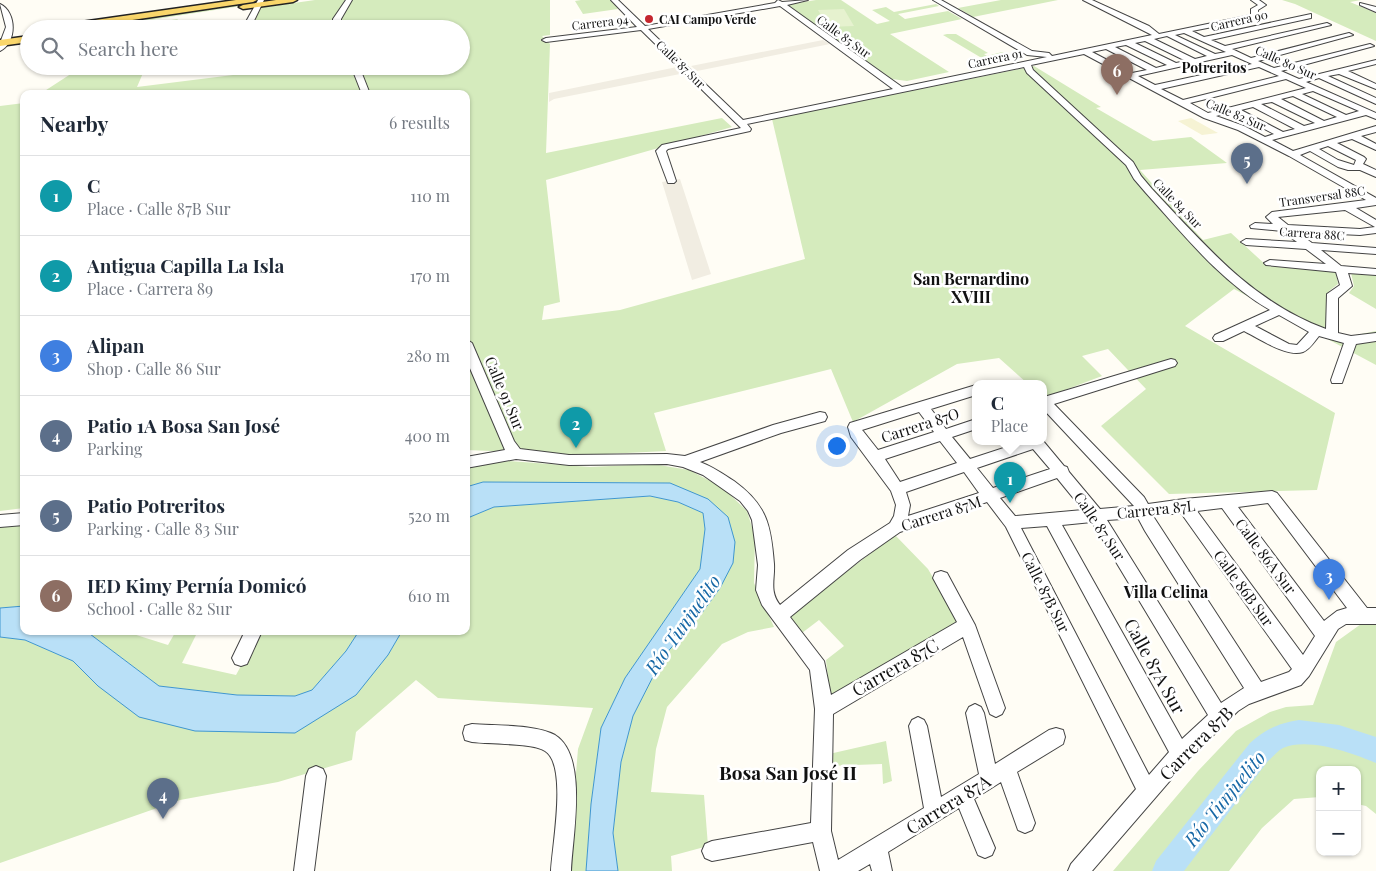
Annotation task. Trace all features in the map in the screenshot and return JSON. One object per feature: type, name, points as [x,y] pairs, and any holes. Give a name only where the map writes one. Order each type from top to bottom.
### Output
[{"type":"main road","points":[[121,20],[257,2],[293,0]]},
{"type":"main road","points":[[150,20],[257,2]]},
{"type":"main road","points":[[2,41],[20,35]]},
{"type":"main road","points":[[2,41],[20,40]]},
{"type":"street","points":[[337,20],[350,0]]},
{"type":"street","name":"Calle 87 Sur","points":[[614,0],[744,126]]},
{"type":"street","name":"Carrera 94","points":[[546,40],[643,28],[778,2],[805,0]]},
{"type":"street","points":[[936,0],[1030,53],[1065,56]]},
{"type":"street","points":[[1086,0],[1146,28],[1158,36]]},
{"type":"street","name":"Carrera 91","points":[[671,181],[661,151],[665,147],[899,89],[1255,16],[1254,9],[1263,5],[1254,0]]},
{"type":"street","points":[[250,20],[257,2]]},
{"type":"street","name":"Calle 85 Sur","points":[[778,2],[899,89]]},
{"type":"street","points":[[1362,4],[1376,10]]},
{"type":"street","points":[[0,6],[9,17],[2,41]]},
{"type":"street","name":"Carrera 90","points":[[1205,39],[1308,16]]},
{"type":"street","points":[[1226,48],[1327,25]]},
{"type":"street","points":[[1259,27],[1330,56]]},
{"type":"street","points":[[1146,28],[1182,32]]},
{"type":"street","name":"Calle 80 Sur","points":[[1182,32],[1226,48],[1376,116]]},
{"type":"street","points":[[1168,34],[1215,57]]},
{"type":"street","points":[[1251,60],[1349,35]]},
{"type":"street","points":[[1147,39],[1195,62]]},
{"type":"street","points":[[1128,43],[1175,66]]},
{"type":"street","points":[[1274,70],[1370,46]]},
{"type":"street","points":[[1108,47],[1156,71]]},
{"type":"street","name":"Calle 82 Sur","points":[[1084,51],[1207,116],[1241,128],[1292,154],[1376,202]]},
{"type":"street","points":[[1130,76],[1235,52]]},
{"type":"street","name":"Calle 84 Sur","points":[[1030,53],[1030,71],[1130,164],[1148,191],[1225,272],[1243,288],[1278,311],[1317,331],[1351,340],[1376,337]]},
{"type":"street","points":[[1299,81],[1376,62]]},
{"type":"street","points":[[1153,88],[1260,64]]},
{"type":"street","points":[[1360,66],[1376,73]]},
{"type":"street","points":[[1340,71],[1376,87]]},
{"type":"street","points":[[359,75],[364,90]]},
{"type":"street","points":[[1182,102],[1287,76]]},
{"type":"street","points":[[1320,76],[1376,101]]},
{"type":"street","points":[[1207,116],[1314,88]]},
{"type":"street","points":[[1294,94],[1345,118]]},
{"type":"street","points":[[1274,99],[1323,124]]},
{"type":"street","points":[[1356,107],[1376,101]]},
{"type":"street","points":[[1254,104],[1303,129]]},
{"type":"street","points":[[1234,110],[1282,135]]},
{"type":"street","points":[[1264,140],[1366,112]]},
{"type":"street","points":[[1241,128],[1258,123]]},
{"type":"street","points":[[1292,154],[1375,131]]},
{"type":"street","points":[[1353,136],[1376,148]]},
{"type":"street","points":[[1329,143],[1376,174]]},
{"type":"street","points":[[1311,148],[1338,163],[1352,168],[1360,163]]},
{"type":"street","name":"Transversal 88C","points":[[1286,229],[1271,218],[1276,214],[1286,212],[1324,210],[1376,202]]},
{"type":"street","points":[[1347,207],[1376,224]]},
{"type":"street","points":[[1324,210],[1360,232]]},
{"type":"street","points":[[1255,226],[1360,232],[1376,230]]},
{"type":"street","points":[[1286,229],[1340,270],[1346,286],[1333,294],[1332,336]]},
{"type":"street","name":"Carrera 88C","points":[[1246,242],[1311,248],[1376,250]]},
{"type":"street","points":[[1270,263],[1376,272]]},
{"type":"street","points":[[1219,338],[1278,311]]},
{"type":"street","points":[[1244,326],[1287,348],[1293,349],[1300,349],[1317,331]]},
{"type":"street","points":[[1337,380],[1351,340]]},
{"type":"street","name":"Calle 91 Sur","points":[[470,353],[508,444],[516,454]]},
{"type":"street","points":[[1047,401],[1172,363]]},
{"type":"street","points":[[895,527],[903,512],[903,503],[897,489],[856,433],[855,427],[972,391]]},
{"type":"street","points":[[1047,405],[1139,500],[1150,527],[1257,692]]},
{"type":"street","name":"Calle 87B Sur","points":[[921,406],[1011,523],[1148,792]]},
{"type":"street","points":[[685,462],[778,429],[820,417]]},
{"type":"street","name":"Carrera 87O","points":[[874,456],[972,425]]},
{"type":"street","points":[[897,489],[1027,445]]},
{"type":"street","name":"Calle 87 Sur","points":[[1039,445],[1096,514],[1219,717]]},
{"type":"street","points":[[470,462],[516,454],[569,460],[667,458],[685,462],[708,471],[727,482],[754,507],[760,520],[764,539],[766,565],[764,590],[770,605],[818,667],[824,709],[821,831],[830,871]]},
{"type":"street","name":"Carrera 87M","points":[[778,616],[854,555],[895,527],[1062,471]]},
{"type":"street","name":"Carrera 87L","points":[[1011,523],[1096,514],[1143,512],[1272,497],[1369,615]]},
{"type":"street","name":"Calle 86A Sur","points":[[1226,501],[1324,634]]},
{"type":"street","name":"Calle 86B Sur","points":[[1184,506],[1303,670]]},
{"type":"street","points":[[0,521],[20,519]]},
{"type":"street","name":"Calle 87A Sur","points":[[1051,519],[1180,754]]},
{"type":"street","points":[[941,578],[967,625],[996,708]]},
{"type":"street","name":"Carrera 87B","points":[[1078,871],[1180,754],[1232,705],[1257,692],[1290,681],[1303,670],[1332,624],[1343,616],[1369,615]]},
{"type":"street","name":"Carrera 87C","points":[[824,709],[967,625]]},
{"type":"street","points":[[241,658],[252,635]]},
{"type":"street","points":[[975,713],[989,778]]},
{"type":"street","points":[[918,726],[934,811]]},
{"type":"street","points":[[472,733],[549,742],[558,752],[568,784],[561,871]]},
{"type":"street","name":"Carrera 87A","points":[[839,871],[1056,737]]},
{"type":"street","points":[[1006,768],[1025,823]]},
{"type":"street","points":[[304,871],[316,776]]},
{"type":"street","points":[[963,795],[985,848]]},
{"type":"street","points":[[712,851],[821,831]]},
{"type":"street","points":[[876,849],[882,871]]},
{"type":"shaded area","points":[[823,40],[830,44],[697,71],[691,66]]},
{"type":"shaded area","points":[[677,67],[685,73],[554,99],[549,102],[549,93]]},
{"type":"shaded area","points":[[1191,118],[1218,133],[1202,135],[1178,121]]},
{"type":"shaded area","points":[[680,179],[711,274],[692,280],[662,182]]},
{"type":"green space","points":[[257,0],[254,4],[150,20],[120,20]]},
{"type":"green space","points":[[315,0],[550,0],[550,35],[542,36],[550,44],[546,153],[722,118],[732,127],[546,180],[560,302],[544,306],[542,320],[620,310],[805,259],[772,119],[1034,66],[1101,107],[1096,108],[1153,141],[1191,137],[1227,163],[1140,170],[1203,240],[1231,233],[1267,266],[1336,272],[1338,284],[1329,291],[1326,326],[1346,337],[1376,331],[1376,365],[1234,289],[1185,326],[1335,413],[1317,490],[1169,494],[1101,426],[1146,389],[1108,349],[1082,356],[1102,376],[1047,397],[1047,380],[1024,380],[999,358],[957,364],[853,422],[831,369],[654,413],[666,451],[586,455],[470,450],[470,90],[46,90],[69,75],[142,75],[137,87],[233,75],[470,75],[470,20],[254,20],[259,8]]},
{"type":"green space","points":[[611,0],[618,9],[583,14],[575,1]]},
{"type":"green space","points":[[816,0],[841,0],[877,24],[890,21],[872,10],[886,7],[894,12],[936,4],[939,6],[898,14],[905,19],[948,11],[962,19],[890,34],[949,72],[907,81],[892,79],[789,6],[790,4]]},
{"type":"green space","points":[[1001,0],[1058,0],[973,17],[958,8]]},
{"type":"green space","points":[[1282,0],[1361,0],[1350,2],[1376,13],[1376,41],[1295,4]]},
{"type":"green space","points":[[844,9],[854,26],[828,27],[818,10]]},
{"type":"green space","points":[[956,34],[988,53],[984,54],[987,56],[1002,52],[1007,55],[985,60],[943,35]]},
{"type":"green space","points":[[20,104],[20,508],[0,511],[0,106]]},
{"type":"green space","points":[[1351,273],[1376,275],[1376,309],[1349,293],[1354,286]]},
{"type":"green space","points":[[509,461],[590,467],[653,464],[689,470],[722,487],[747,511],[755,537],[754,583],[774,627],[748,632],[722,644],[667,707],[656,749],[651,792],[704,795],[708,846],[671,856],[672,871],[618,871],[613,833],[621,762],[633,716],[663,657],[701,614],[735,542],[670,483],[483,482],[470,486],[470,466]]},
{"type":"green space","points":[[650,496],[678,502],[703,513],[705,529],[700,569],[625,678],[601,728],[591,804],[586,871],[568,871],[578,749],[593,708],[438,698],[416,680],[356,732],[352,760],[278,782],[180,800],[0,863],[0,637],[25,640],[73,661],[98,686],[295,733],[388,655],[400,635],[470,635],[470,517],[494,507]]},
{"type":"green space","points":[[20,522],[20,606],[0,608],[0,525]]},
{"type":"green space","points":[[895,535],[928,569],[959,622],[830,696],[826,660],[844,646],[819,620],[802,633],[788,616]]},
{"type":"green space","points":[[1361,624],[1376,625],[1376,814],[1366,806],[1361,805],[1361,766],[1316,766],[1316,797],[1294,799],[1262,828],[1229,871],[1113,871],[1198,771],[1236,731],[1270,712],[1286,707],[1313,705],[1336,642]]},
{"type":"green space","points":[[91,635],[136,635],[168,645],[174,635],[196,635],[182,663],[236,675],[258,635],[356,635],[346,651],[312,690],[295,696],[237,695],[159,686]]},
{"type":"green space","points":[[886,741],[892,781],[883,784],[882,764],[828,766],[829,754]]},
{"type":"water","points":[[483,482],[670,483],[708,499],[728,517],[735,542],[733,563],[720,588],[701,614],[663,657],[633,716],[621,762],[613,833],[618,871],[586,871],[591,804],[601,728],[625,678],[700,569],[705,529],[703,513],[678,502],[650,496],[494,507],[470,517],[470,486]]},
{"type":"water","points":[[20,606],[20,635],[91,635],[159,686],[237,695],[295,696],[312,690],[346,651],[356,635],[400,635],[388,655],[356,695],[295,733],[195,731],[139,717],[98,686],[73,661],[25,640],[0,637],[0,608]]},
{"type":"waterway","name":"Río Tunjuelito","points":[[1166,871],[1259,752],[1274,739],[1299,733],[1325,734],[1376,750]]},
{"type":"place","name":"CAI Campo Verde","points":[[649,19]]},
{"type":"place","name":"IED Kimy Pernía Domicó","points":[[1117,95]]},
{"type":"place","name":"Patio Potreritos","points":[[1247,184]]},
{"type":"place","name":"Antigua Capilla La Isla","points":[[576,448]]},
{"type":"place","name":"C","points":[[1010,503]]},
{"type":"place","name":"Alipan","points":[[1329,600]]},
{"type":"place","name":"Patio 1A Bosa San José","points":[[163,819]]},
{"type":"district","name":"Potreritos","points":[[1214,67]]},
{"type":"district","name":"San Bernardino XVIII","points":[[971,287]]},
{"type":"district","name":"Villa Celina","points":[[1166,591]]},
{"type":"district","name":"Bosa San José II","points":[[788,772]]}]
